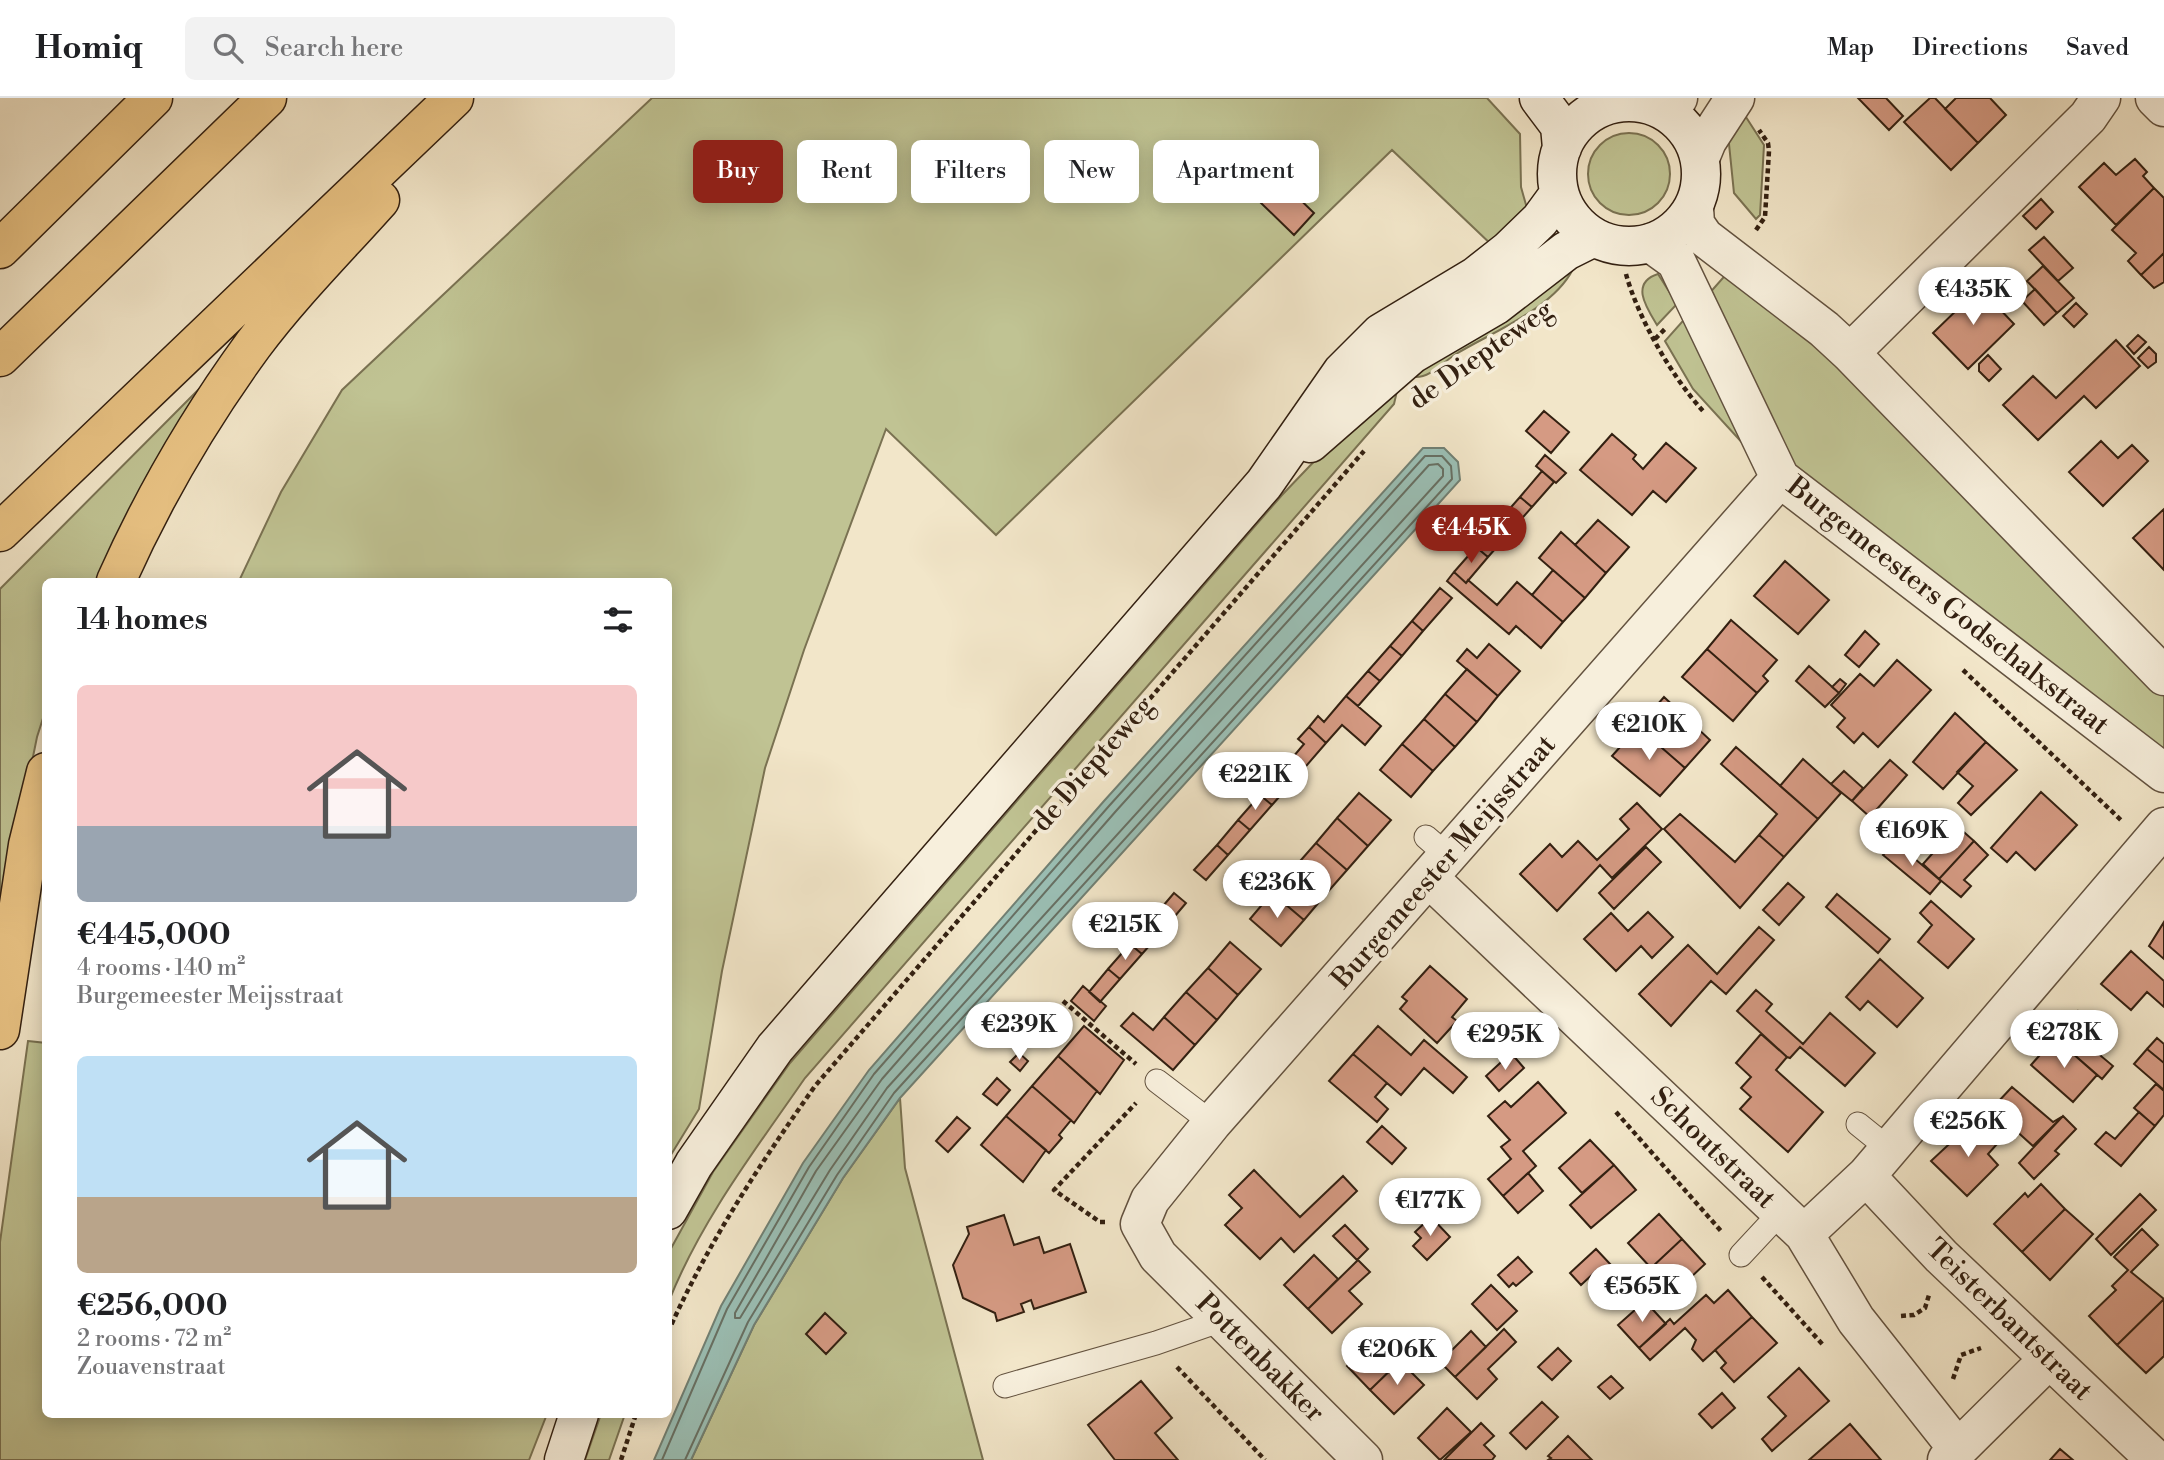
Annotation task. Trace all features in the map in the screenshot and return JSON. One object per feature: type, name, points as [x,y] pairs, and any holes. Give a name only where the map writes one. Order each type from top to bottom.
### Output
[{"type":"highway","points":[[0,249],[153,98]]},
{"type":"highway","points":[[0,357],[267,98]]},
{"type":"highway","points":[[0,532],[454,98]]},
{"type":"highway","points":[[117,578],[137,534],[189,439],[254,343],[470,98]]},
{"type":"highway","points":[[0,1030],[28,845],[42,788]]},
{"type":"street","points":[[1539,98],[1560,126],[1562,148]]},
{"type":"street","points":[[1700,158],[1707,141],[1735,98]]},
{"type":"street","points":[[1850,353],[2088,117],[2101,98]]},
{"type":"street","points":[[2155,98],[2164,107]]},
{"type":"street","points":[[1693,208],[1668,236],[1663,252],[1612,244],[1594,237],[1567,211],[1559,194],[1556,171],[1562,148],[1580,120],[1599,101],[1665,101],[1668,112],[1684,124],[1700,158],[1702,175],[1693,208],[1695,224],[1704,237],[1824,329],[1850,353],[2164,676]]},
{"type":"street","name":"de Diepteweg","points":[[672,1203],[694,1164],[775,1048],[1264,484],[1342,372],[1381,334],[1476,276],[1509,250],[1541,220],[1559,194]]},
{"type":"street","name":"de Diepteweg","points":[[1264,484],[1412,354],[1496,305],[1566,251],[1594,237]]},
{"type":"street","name":"Burgemeesters Godschalxstraat","points":[[1663,252],[1780,478],[2164,773]]},
{"type":"street","name":"Burgemeester Meijsstraat","points":[[1149,1240],[1150,1200],[1212,1124],[1435,858],[1780,478]]},
{"type":"street","points":[[1793,1223],[1877,1163],[2164,827]]},
{"type":"street","name":"Schoutstraat","points":[[1435,858],[1793,1223],[1856,1320],[1947,1444]]},
{"type":"street","name":"Teisterbantstraat","points":[[1877,1163],[1941,1256],[2038,1351],[2156,1460]]},
{"type":"street","name":"Pottenbakker","points":[[1149,1240],[1222,1320],[1363,1460]]},
{"type":"street","points":[[1947,1444],[2038,1351]]},
{"type":"street","points":[[564,1460],[578,1418]]},
{"type":"lane","points":[[1157,1081],[1212,1124]]},
{"type":"lane","points":[[1858,1124],[1877,1163]]},
{"type":"lane","points":[[1741,1255],[1793,1223]]},
{"type":"lane","points":[[1005,1386],[1156,1343],[1222,1320]]},
{"type":"path","points":[[1618,272],[1638,272],[1663,252]]},
{"type":"path","name":"de Diepteweg","points":[[672,1323],[691,1281],[745,1185],[815,1086],[1368,446]]},
{"type":"path","points":[[1063,1001],[1157,1081],[1054,1191],[1100,1222],[1149,1240]]},
{"type":"path","points":[[1614,1110],[1825,1347]]},
{"type":"path","points":[[1856,1320],[1871,1313],[1914,1315],[1925,1308],[1929,1297],[1928,1278],[1941,1256]]},
{"type":"path","points":[[1156,1343],[1265,1460]]},
{"type":"path","points":[[1947,1444],[1954,1372],[1961,1355],[1978,1348],[2038,1351]]},
{"type":"path","points":[[621,1460],[635,1418]]},
{"type":"green space","points":[[652,98],[1487,98],[1520,134],[1521,187],[1528,212],[1495,248],[1392,150],[996,535],[886,429],[804,650],[765,768],[722,971],[699,1109],[672,1153],[672,578],[240,578],[281,492],[342,390]]},
{"type":"green space","points":[[1744,114],[1764,145],[1760,215],[1756,219],[1734,193],[1728,134]]},
{"type":"green space","points":[[1629,133],[1645,136],[1658,145],[1667,158],[1670,174],[1667,190],[1658,203],[1645,212],[1629,215],[1613,212],[1600,203],[1591,190],[1588,174],[1591,158],[1600,145],[1613,136]]},
{"type":"green space","points":[[1573,269],[1564,283],[1537,308],[1456,354],[1426,375],[1415,377],[1409,373]]},
{"type":"green space","points":[[1729,271],[1817,338],[2164,692],[2164,760],[1795,475],[1707,296]]},
{"type":"green space","points":[[1658,274],[1677,304],[1657,325],[1645,303],[1642,289],[1649,278]]},
{"type":"green space","points":[[1689,314],[1747,448],[1693,389],[1665,341]]},
{"type":"green space","points":[[205,383],[100,578],[42,578],[42,721],[0,920],[0,589]]},
{"type":"green space","points":[[1397,391],[1394,404],[805,1078],[713,1214],[672,1294],[672,1247],[713,1172],[790,1063],[1282,495],[1346,428]]},
{"type":"green space","points":[[28,1041],[42,1043],[42,1418],[545,1418],[529,1460],[0,1460],[0,1242]]},
{"type":"green space","points":[[900,1098],[905,1168],[983,1460],[691,1460],[754,1325],[843,1178]]},
{"type":"green space","points":[[600,1418],[624,1418],[609,1460],[585,1460]]},
{"type":"water","points":[[1423,448],[1444,448],[1458,462],[1460,480],[900,1098],[843,1178],[754,1325],[691,1460],[654,1460],[721,1306],[803,1163],[869,1070],[1104,801]]},
{"type":"building","points":[[1858,98],[1886,98],[1903,116],[1889,130]]},
{"type":"building","points":[[1930,98],[1935,98],[1978,143],[1951,170],[1904,122]]},
{"type":"building","points":[[1956,98],[1990,98],[2006,115],[1978,143],[1945,109]]},
{"type":"building","points":[[2135,159],[2147,172],[2143,176],[2154,188],[2116,225],[2079,187],[2104,163],[2116,175]]},
{"type":"building","points":[[2154,188],[2164,198],[2164,253],[2141,275],[2128,261],[2136,253],[2112,230]]},
{"type":"building","points":[[2041,199],[2053,212],[2036,229],[2023,216]]},
{"type":"building","points":[[1261,203],[1304,203],[1314,213],[1294,235]]},
{"type":"building","points":[[2044,237],[2073,268],[2058,281],[2029,250]]},
{"type":"building","points":[[2164,253],[2164,282],[2154,288],[2141,275]]},
{"type":"building","points":[[2043,266],[2074,298],[2057,313],[2027,281]]},
{"type":"building","points":[[1975,283],[2014,324],[1968,369],[1933,333],[1962,305],[1957,300]]},
{"type":"building","points":[[2035,289],[2057,313],[2044,325],[2022,301]]},
{"type":"building","points":[[2076,303],[2087,314],[2074,327],[2063,316]]},
{"type":"building","points":[[2138,335],[2146,342],[2134,354],[2127,346]]},
{"type":"building","points":[[2116,340],[2140,366],[2096,408],[2084,396],[2038,440],[2003,405],[2033,376],[2056,398]]},
{"type":"building","points":[[2149,347],[2156,354],[2156,362],[2148,368],[2138,358]]},
{"type":"building","points":[[1988,355],[2001,369],[1989,381],[1979,371],[1979,364]]},
{"type":"building","points":[[1544,411],[1569,432],[1551,453],[1526,431]]},
{"type":"building","points":[[1612,434],[1636,455],[1633,459],[1643,469],[1666,443],[1696,468],[1666,502],[1653,491],[1632,515],[1580,470]]},
{"type":"building","points":[[2101,441],[2118,458],[2132,445],[2148,461],[2103,506],[2069,472]]},
{"type":"building","points":[[1545,455],[1566,473],[1556,483],[1536,466]]},
{"type":"building","points":[[1542,471],[1554,482],[1532,507],[1520,497]]},
{"type":"building","points":[[1520,497],[1532,507],[1510,532],[1498,522]]},
{"type":"building","points":[[2164,509],[2164,570],[2133,538]]},
{"type":"building","points":[[1598,520],[1629,547],[1606,573],[1575,545]]},
{"type":"building","points":[[1498,522],[1510,532],[1488,557],[1476,547]]},
{"type":"building","points":[[1561,532],[1606,573],[1585,598],[1539,558]]},
{"type":"building","points":[[1476,547],[1488,557],[1466,583],[1454,572]]},
{"type":"building","points":[[1785,561],[1829,600],[1798,634],[1754,596]]},
{"type":"building","points":[[1553,570],[1585,598],[1563,622],[1532,595]]},
{"type":"building","points":[[1454,572],[1466,583],[1468,580],[1497,605],[1517,582],[1563,622],[1541,648],[1516,626],[1509,634],[1447,581]]},
{"type":"building","points":[[1440,588],[1452,598],[1423,631],[1412,621]]},
{"type":"building","points":[[1731,620],[1777,660],[1763,676],[1768,681],[1757,693],[1707,649]]},
{"type":"building","points":[[1412,621],[1423,631],[1402,656],[1390,646]]},
{"type":"building","points":[[1865,631],[1879,644],[1859,667],[1845,655]]},
{"type":"building","points":[[1489,644],[1520,671],[1498,696],[1457,661],[1467,649],[1477,658]]},
{"type":"building","points":[[1390,646],[1402,656],[1380,681],[1368,671]]},
{"type":"building","points":[[1707,649],[1757,693],[1733,721],[1682,677]]},
{"type":"building","points":[[1897,660],[1931,690],[1878,747],[1863,733],[1854,743],[1837,727],[1845,718],[1831,705],[1860,674],[1874,686]]},
{"type":"building","points":[[1809,666],[1839,693],[1825,707],[1796,681]]},
{"type":"building","points":[[1467,669],[1498,696],[1477,722],[1445,694]]},
{"type":"building","points":[[1368,671],[1380,681],[1358,706],[1346,696]]},
{"type":"building","points":[[1840,679],[1846,684],[1839,693],[1832,687]]},
{"type":"building","points":[[1445,694],[1477,722],[1455,747],[1424,719]]},
{"type":"building","points":[[1346,696],[1381,726],[1365,745],[1342,725],[1326,743],[1309,727],[1318,716],[1324,722]]},
{"type":"building","points":[[1664,697],[1710,740],[1685,768],[1638,727]]},
{"type":"building","points":[[1955,713],[1986,742],[1943,789],[1913,762]]},
{"type":"building","points":[[1424,719],[1455,747],[1433,771],[1402,744]]},
{"type":"building","points":[[1309,727],[1326,743],[1294,780],[1282,770],[1304,744],[1298,739]]},
{"type":"building","points":[[1638,727],[1685,768],[1660,796],[1612,756]]},
{"type":"building","points":[[1986,742],[2017,770],[1971,815],[1958,803],[1973,786],[1957,772]]},
{"type":"building","points":[[1402,744],[1433,771],[1411,797],[1380,770]]},
{"type":"building","points":[[1736,747],[1818,819],[1784,857],[1759,835],[1777,814],[1721,764]]},
{"type":"building","points":[[1803,759],[1841,793],[1818,819],[1780,786]]},
{"type":"building","points":[[1890,760],[1907,775],[1870,817],[1852,801]]},
{"type":"building","points":[[1282,770],[1294,780],[1272,805],[1260,795]]},
{"type":"building","points":[[1844,771],[1863,788],[1852,801],[1831,784]]},
{"type":"building","points":[[2041,792],[2077,825],[2035,870],[2016,852],[2007,862],[1991,848]]},
{"type":"building","points":[[1359,793],[1391,820],[1368,846],[1337,818]]},
{"type":"building","points":[[1260,795],[1272,805],[1250,830],[1238,820]]},
{"type":"building","points":[[1637,803],[1662,829],[1612,878],[1600,865],[1557,911],[1520,874],[1550,844],[1562,857],[1578,841],[1597,860],[1629,829],[1620,819]]},
{"type":"building","points":[[1680,814],[1735,862],[1759,835],[1784,857],[1740,908],[1664,829]]},
{"type":"building","points":[[1337,818],[1368,846],[1347,870],[1316,843]]},
{"type":"building","points":[[1238,820],[1250,830],[1228,855],[1217,845]]},
{"type":"building","points":[[1957,826],[1974,841],[1939,879],[1923,864]]},
{"type":"building","points":[[1974,841],[1988,855],[1964,880],[1971,886],[1961,897],[1939,879]]},
{"type":"building","points":[[1895,842],[1941,881],[1930,894],[1883,855]]},
{"type":"building","points":[[1316,843],[1347,870],[1325,895],[1294,868]]},
{"type":"building","points":[[1217,845],[1228,855],[1206,880],[1194,870]]},
{"type":"building","points":[[1646,847],[1661,862],[1614,909],[1599,893]]},
{"type":"building","points":[[1294,868],[1325,895],[1304,920],[1272,893]]},
{"type":"building","points":[[1788,883],[1804,897],[1779,925],[1763,910]]},
{"type":"building","points":[[1174,893],[1186,903],[1164,929],[1152,919]]},
{"type":"building","points":[[1272,893],[1304,920],[1281,946],[1250,919]]},
{"type":"building","points":[[1837,894],[1890,939],[1878,953],[1826,907]]},
{"type":"building","points":[[1931,901],[1974,939],[1948,968],[1918,942],[1932,925],[1920,913]]},
{"type":"building","points":[[1648,912],[1673,937],[1652,958],[1641,946],[1616,971],[1584,939],[1611,913],[1628,931]]},
{"type":"building","points":[[1152,919],[1164,929],[1142,954],[1130,944]]},
{"type":"building","points":[[2164,922],[2164,959],[2149,946]]},
{"type":"building","points":[[1759,927],[1774,940],[1726,994],[1711,981],[1671,1026],[1639,994],[1688,945],[1717,974]]},
{"type":"building","points":[[1230,942],[1261,969],[1238,995],[1208,968]]},
{"type":"building","points":[[1130,944],[1142,954],[1120,979],[1108,969]]},
{"type":"building","points":[[2131,951],[2164,981],[2164,1007],[2147,992],[2131,1010],[2101,984]]},
{"type":"building","points":[[1880,959],[1923,998],[1897,1027],[1868,1001],[1860,1010],[1846,997]]},
{"type":"building","points":[[1430,966],[1467,999],[1452,1017],[1457,1021],[1437,1043],[1400,1009],[1407,1001],[1402,997]]},
{"type":"building","points":[[1208,968],[1238,995],[1217,1020],[1186,992]]},
{"type":"building","points":[[1108,969],[1120,979],[1100,1002],[1089,992]]},
{"type":"building","points":[[1083,986],[1106,1006],[1094,1021],[1071,1001]]},
{"type":"building","points":[[1756,990],[1772,1004],[1766,1011],[1803,1044],[1830,1013],[1875,1053],[1845,1086],[1800,1047],[1790,1058],[1787,1057],[1737,1011]]},
{"type":"building","points":[[1186,992],[1217,1020],[1195,1045],[1164,1017]]},
{"type":"building","points":[[2078,1011],[2108,1036],[2095,1051],[2113,1066],[2102,1079],[2055,1038]]},
{"type":"building","points":[[1133,1013],[1153,1030],[1164,1017],[1195,1045],[1173,1070],[1121,1026]]},
{"type":"building","points":[[1084,1026],[1124,1060],[1100,1094],[1058,1056]]},
{"type":"building","points":[[1378,1026],[1411,1055],[1424,1040],[1467,1077],[1453,1093],[1424,1068],[1401,1095],[1353,1054]]},
{"type":"building","points":[[1043,1028],[1053,1036],[1045,1045],[1035,1037]]},
{"type":"building","points":[[1761,1034],[1787,1057],[1776,1070],[1823,1112],[1788,1152],[1740,1109],[1751,1097],[1741,1088],[1751,1077],[1736,1063]]},
{"type":"building","points":[[2055,1038],[2097,1075],[2073,1102],[2031,1065]]},
{"type":"building","points":[[2157,1038],[2164,1044],[2164,1063],[2147,1049]]},
{"type":"building","points":[[2147,1049],[2164,1063],[2164,1090],[2134,1064]]},
{"type":"building","points":[[1019,1053],[1028,1061],[1020,1071],[1010,1062]]},
{"type":"building","points":[[1511,1053],[1524,1068],[1499,1091],[1486,1076]]},
{"type":"building","points":[[1353,1054],[1387,1083],[1375,1097],[1388,1109],[1377,1122],[1329,1081]]},
{"type":"building","points":[[1058,1056],[1097,1091],[1074,1123],[1032,1086]]},
{"type":"building","points":[[997,1078],[1010,1090],[997,1105],[983,1094]]},
{"type":"building","points":[[1538,1082],[1566,1113],[1523,1151],[1536,1166],[1503,1196],[1488,1179],[1511,1159],[1501,1147],[1510,1140],[1488,1116],[1505,1101],[1511,1107]]},
{"type":"building","points":[[2156,1084],[2164,1091],[2164,1115],[2155,1126],[2134,1108]]},
{"type":"building","points":[[1032,1086],[1071,1120],[1059,1135],[1062,1138],[1049,1153],[1006,1116]]},
{"type":"building","points":[[2012,1087],[2053,1122],[2063,1116],[2033,1146],[2013,1128],[2018,1122],[1997,1103]]},
{"type":"building","points":[[2139,1112],[2155,1126],[2121,1166],[2095,1144],[2106,1132],[2115,1139]]},
{"type":"building","points":[[1006,1116],[1046,1150],[1023,1182],[981,1145]]},
{"type":"building","points":[[2063,1116],[2076,1129],[2055,1151],[2059,1154],[2034,1179],[2019,1163]]},
{"type":"building","points":[[957,1117],[970,1128],[948,1152],[936,1141]]},
{"type":"building","points":[[1976,1119],[1981,1123],[1977,1126],[1997,1144],[1988,1154],[1998,1165],[1967,1196],[1931,1161]]},
{"type":"building","points":[[1382,1126],[1406,1148],[1392,1164],[1367,1142]]},
{"type":"building","points":[[1590,1140],[1614,1165],[1582,1193],[1559,1168]]},
{"type":"building","points":[[1614,1165],[1636,1190],[1591,1228],[1570,1205]]},
{"type":"building","points":[[1254,1170],[1300,1217],[1343,1176],[1357,1191],[1294,1252],[1281,1238],[1260,1259],[1225,1225],[1242,1208],[1229,1195]]},
{"type":"building","points":[[1528,1173],[1543,1191],[1518,1213],[1503,1196]]},
{"type":"building","points":[[2041,1184],[2065,1209],[2022,1252],[1994,1224],[2025,1193],[2028,1197]]},
{"type":"building","points":[[2140,1194],[2156,1210],[2111,1255],[2096,1239]]},
{"type":"building","points":[[2065,1209],[2093,1234],[2050,1280],[2022,1252]]},
{"type":"building","points":[[1659,1214],[1682,1239],[1651,1268],[1628,1243]]},
{"type":"building","points":[[1004,1215],[1014,1245],[1039,1237],[1044,1253],[1070,1244],[1086,1292],[1034,1309],[1031,1300],[1021,1304],[1024,1312],[997,1321],[995,1313],[963,1298],[953,1265],[969,1234],[967,1227]]},
{"type":"building","points":[[1431,1217],[1450,1237],[1427,1260],[1413,1246],[1421,1238],[1415,1232]]},
{"type":"building","points":[[1345,1225],[1368,1249],[1357,1260],[1333,1236]]},
{"type":"building","points":[[2142,1229],[2158,1245],[2131,1272],[2164,1299],[2117,1345],[2089,1316],[2116,1290],[2112,1286],[2128,1270],[2114,1257]]},
{"type":"building","points":[[1682,1239],[1705,1264],[1674,1293],[1651,1268]]},
{"type":"building","points":[[1596,1249],[1627,1282],[1616,1293],[1596,1271],[1581,1285],[1570,1273]]},
{"type":"building","points":[[1314,1255],[1338,1279],[1308,1309],[1284,1285]]},
{"type":"building","points":[[1518,1257],[1532,1272],[1516,1286],[1513,1283],[1509,1287],[1498,1275]]},
{"type":"building","points":[[1358,1260],[1370,1272],[1349,1291],[1362,1304],[1332,1333],[1308,1309]]},
{"type":"building","points":[[1491,1285],[1517,1311],[1497,1330],[1472,1304]]},
{"type":"building","points":[[1728,1290],[1752,1317],[1703,1361],[1692,1349],[1696,1340],[1685,1328],[1650,1360],[1639,1348],[1670,1319],[1674,1324],[1706,1295],[1714,1303]]},
{"type":"building","points":[[2164,1299],[2164,1356],[2146,1373],[2117,1345]]},
{"type":"building","points":[[1645,1301],[1666,1324],[1639,1348],[1618,1325]]},
{"type":"building","points":[[825,1313],[846,1333],[826,1354],[806,1334]]},
{"type":"building","points":[[1752,1317],[1777,1343],[1734,1382],[1721,1368],[1726,1363],[1715,1350]]},
{"type":"building","points":[[1391,1329],[1412,1349],[1370,1390],[1347,1366],[1376,1336],[1378,1339]]},
{"type":"building","points":[[1504,1329],[1516,1342],[1488,1369],[1497,1379],[1477,1399],[1455,1377]]},
{"type":"building","points":[[1471,1331],[1486,1347],[1455,1377],[1440,1362]]},
{"type":"building","points":[[1558,1348],[1571,1361],[1552,1380],[1538,1367]]},
{"type":"building","points":[[1400,1361],[1424,1385],[1394,1414],[1370,1390]]},
{"type":"building","points":[[1799,1368],[1829,1401],[1772,1451],[1762,1439],[1786,1416],[1768,1397]]},
{"type":"building","points":[[1611,1376],[1623,1388],[1610,1399],[1598,1387]]},
{"type":"building","points":[[1141,1381],[1172,1418],[1155,1433],[1178,1460],[1115,1460],[1088,1425]]},
{"type":"building","points":[[1722,1393],[1735,1408],[1712,1428],[1699,1414]]},
{"type":"building","points":[[1542,1402],[1558,1417],[1526,1449],[1510,1433]]},
{"type":"building","points":[[1447,1408],[1471,1432],[1440,1460],[1418,1438]]},
{"type":"building","points":[[1481,1423],[1494,1436],[1484,1445],[1495,1456],[1492,1460],[1444,1460]]},
{"type":"building","points":[[1850,1424],[1881,1460],[1809,1460]]},
{"type":"building","points":[[1568,1436],[1592,1460],[1548,1460],[1551,1458],[1548,1456]]},
{"type":"building","points":[[2060,1449],[2073,1460],[2050,1460]]}]
